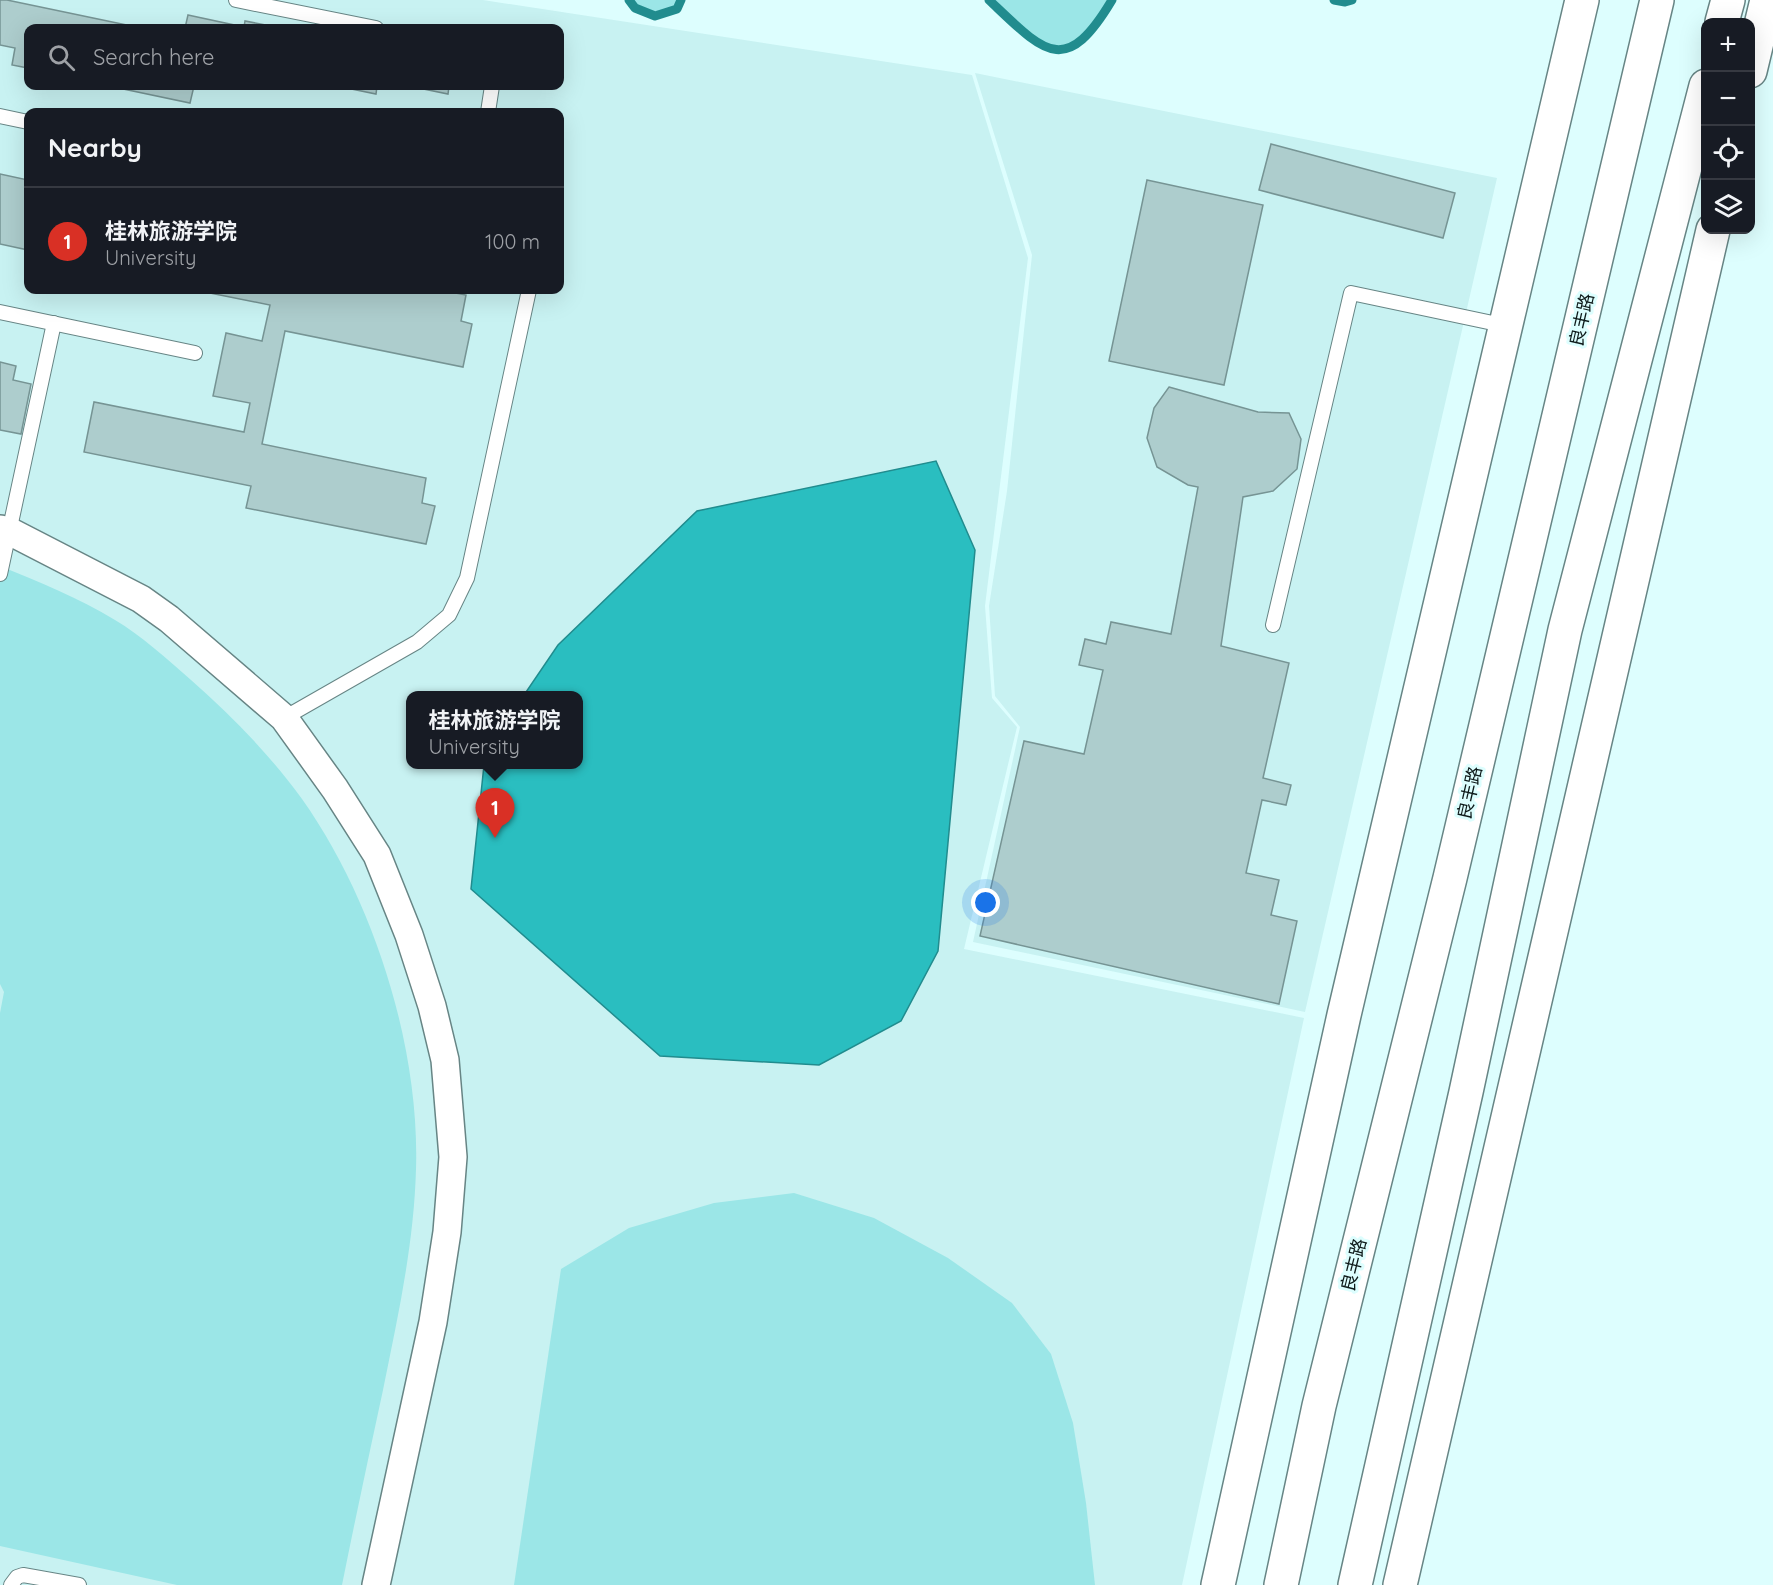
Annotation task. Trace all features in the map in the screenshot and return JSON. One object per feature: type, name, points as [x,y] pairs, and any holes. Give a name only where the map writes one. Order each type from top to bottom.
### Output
[{"type":"main road","points":[[1218,1585],[1344,1015],[1582,0]]},
{"type":"main road","name":"良丰路","points":[[1281,1585],[1319,1406],[1450,878],[1657,0]]},
{"type":"main road","points":[[1723,18],[1728,0]]},
{"type":"main road","points":[[1755,50],[1767,0]]},
{"type":"main road","points":[[1354,1585],[1469,1081],[1565,630],[1701,105]]},
{"type":"main road","points":[[1400,1585],[1712,234]]},
{"type":"street","points":[[5,530],[141,599],[177,626],[284,718],[335,789],[377,855],[409,935],[432,1006],[445,1060],[453,1157],[447,1232],[433,1322],[376,1585]]},
{"type":"lane","points":[[236,0],[356,24]]},
{"type":"lane","points":[[489,108],[491,90]]},
{"type":"lane","points":[[0,116],[24,121]]},
{"type":"lane","points":[[1273,625],[1352,293],[1507,326]]},
{"type":"lane","points":[[284,718],[417,642],[449,615],[467,578],[528,294]]},
{"type":"lane","points":[[0,312],[195,353]]},
{"type":"lane","points":[[0,574],[5,530],[54,323]]},
{"type":"lane","points":[[11,1585],[18,1576],[26,1575],[79,1585]]},
{"type":"shaded area","points":[[0,0],[483,0],[972,75],[1028,258],[985,606],[992,698],[1017,727],[964,949],[1304,1018],[1182,1585],[0,1585]]},
{"type":"shaded area","points":[[629,0],[681,0],[677,9],[655,16],[635,8]]},
{"type":"shaded area","points":[[989,0],[1112,0],[1081,41],[1067,48],[1054,49],[1040,44],[1025,33]]},
{"type":"shaded area","points":[[975,73],[1497,178],[1305,1012],[973,942],[1020,727],[995,696],[989,606],[1007,491],[1032,255]]},
{"type":"shaded area","points":[[936,461],[975,550],[938,951],[901,1021],[819,1065],[660,1056],[471,889],[484,769],[583,769],[583,691],[527,691],[558,645],[697,511]]},
{"type":"shaded area","points":[[0,566],[73,597],[125,626],[191,680],[250,736],[302,799],[327,839],[350,882],[387,975],[410,1073],[415,1122],[415,1197],[400,1307],[342,1585],[177,1585],[0,1546],[0,1013],[4,992],[0,984]]},
{"type":"shaded area","points":[[794,1193],[874,1218],[948,1258],[1012,1303],[1051,1354],[1073,1423],[1086,1503],[1095,1585],[514,1585],[561,1269],[629,1228],[714,1203]]},
{"type":"building","points":[[0,0],[122,24],[24,24],[24,67],[12,65],[15,48],[0,45]]},
{"type":"building","points":[[188,15],[230,24],[186,24]]},
{"type":"building","points":[[245,21],[260,24],[244,24]]},
{"type":"building","points":[[128,90],[193,90],[190,103]]},
{"type":"building","points":[[356,90],[376,90],[376,94]]},
{"type":"building","points":[[428,90],[448,90],[448,94]]},
{"type":"building","points":[[1271,144],[1455,193],[1443,238],[1259,190]]},
{"type":"building","points":[[0,174],[24,179],[24,249],[0,244]]},
{"type":"building","points":[[1147,180],[1263,205],[1224,385],[1109,361]]},
{"type":"building","points":[[215,294],[466,295],[461,321],[472,324],[463,367],[285,331],[262,444],[426,478],[422,503],[435,506],[426,544],[246,508],[251,486],[84,452],[94,402],[244,432],[250,403],[213,396],[226,333],[262,341],[270,305]]},
{"type":"building","points":[[0,362],[16,366],[13,380],[31,384],[21,434],[0,430]]},
{"type":"building","points":[[1169,387],[1258,412],[1289,413],[1301,439],[1297,469],[1273,491],[1243,497],[1221,646],[1289,663],[1263,778],[1291,785],[1286,805],[1262,800],[1246,873],[1279,880],[1271,915],[1297,921],[1279,1004],[980,936],[1024,741],[1084,754],[1103,670],[1079,665],[1085,639],[1106,644],[1111,622],[1171,634],[1198,487],[1188,485],[1157,467],[1147,438],[1154,408]]},
{"type":"waterway","points":[[629,0],[635,8],[655,16],[677,9],[681,0]]},
{"type":"waterway","points":[[989,0],[1025,33],[1040,44],[1054,49],[1067,48],[1081,41],[1112,0]]},
{"type":"waterway","points":[[1334,0],[1345,2],[1352,0]]},
{"type":"place","name":"桂林旅游学院","points":[[495,838]]}]
